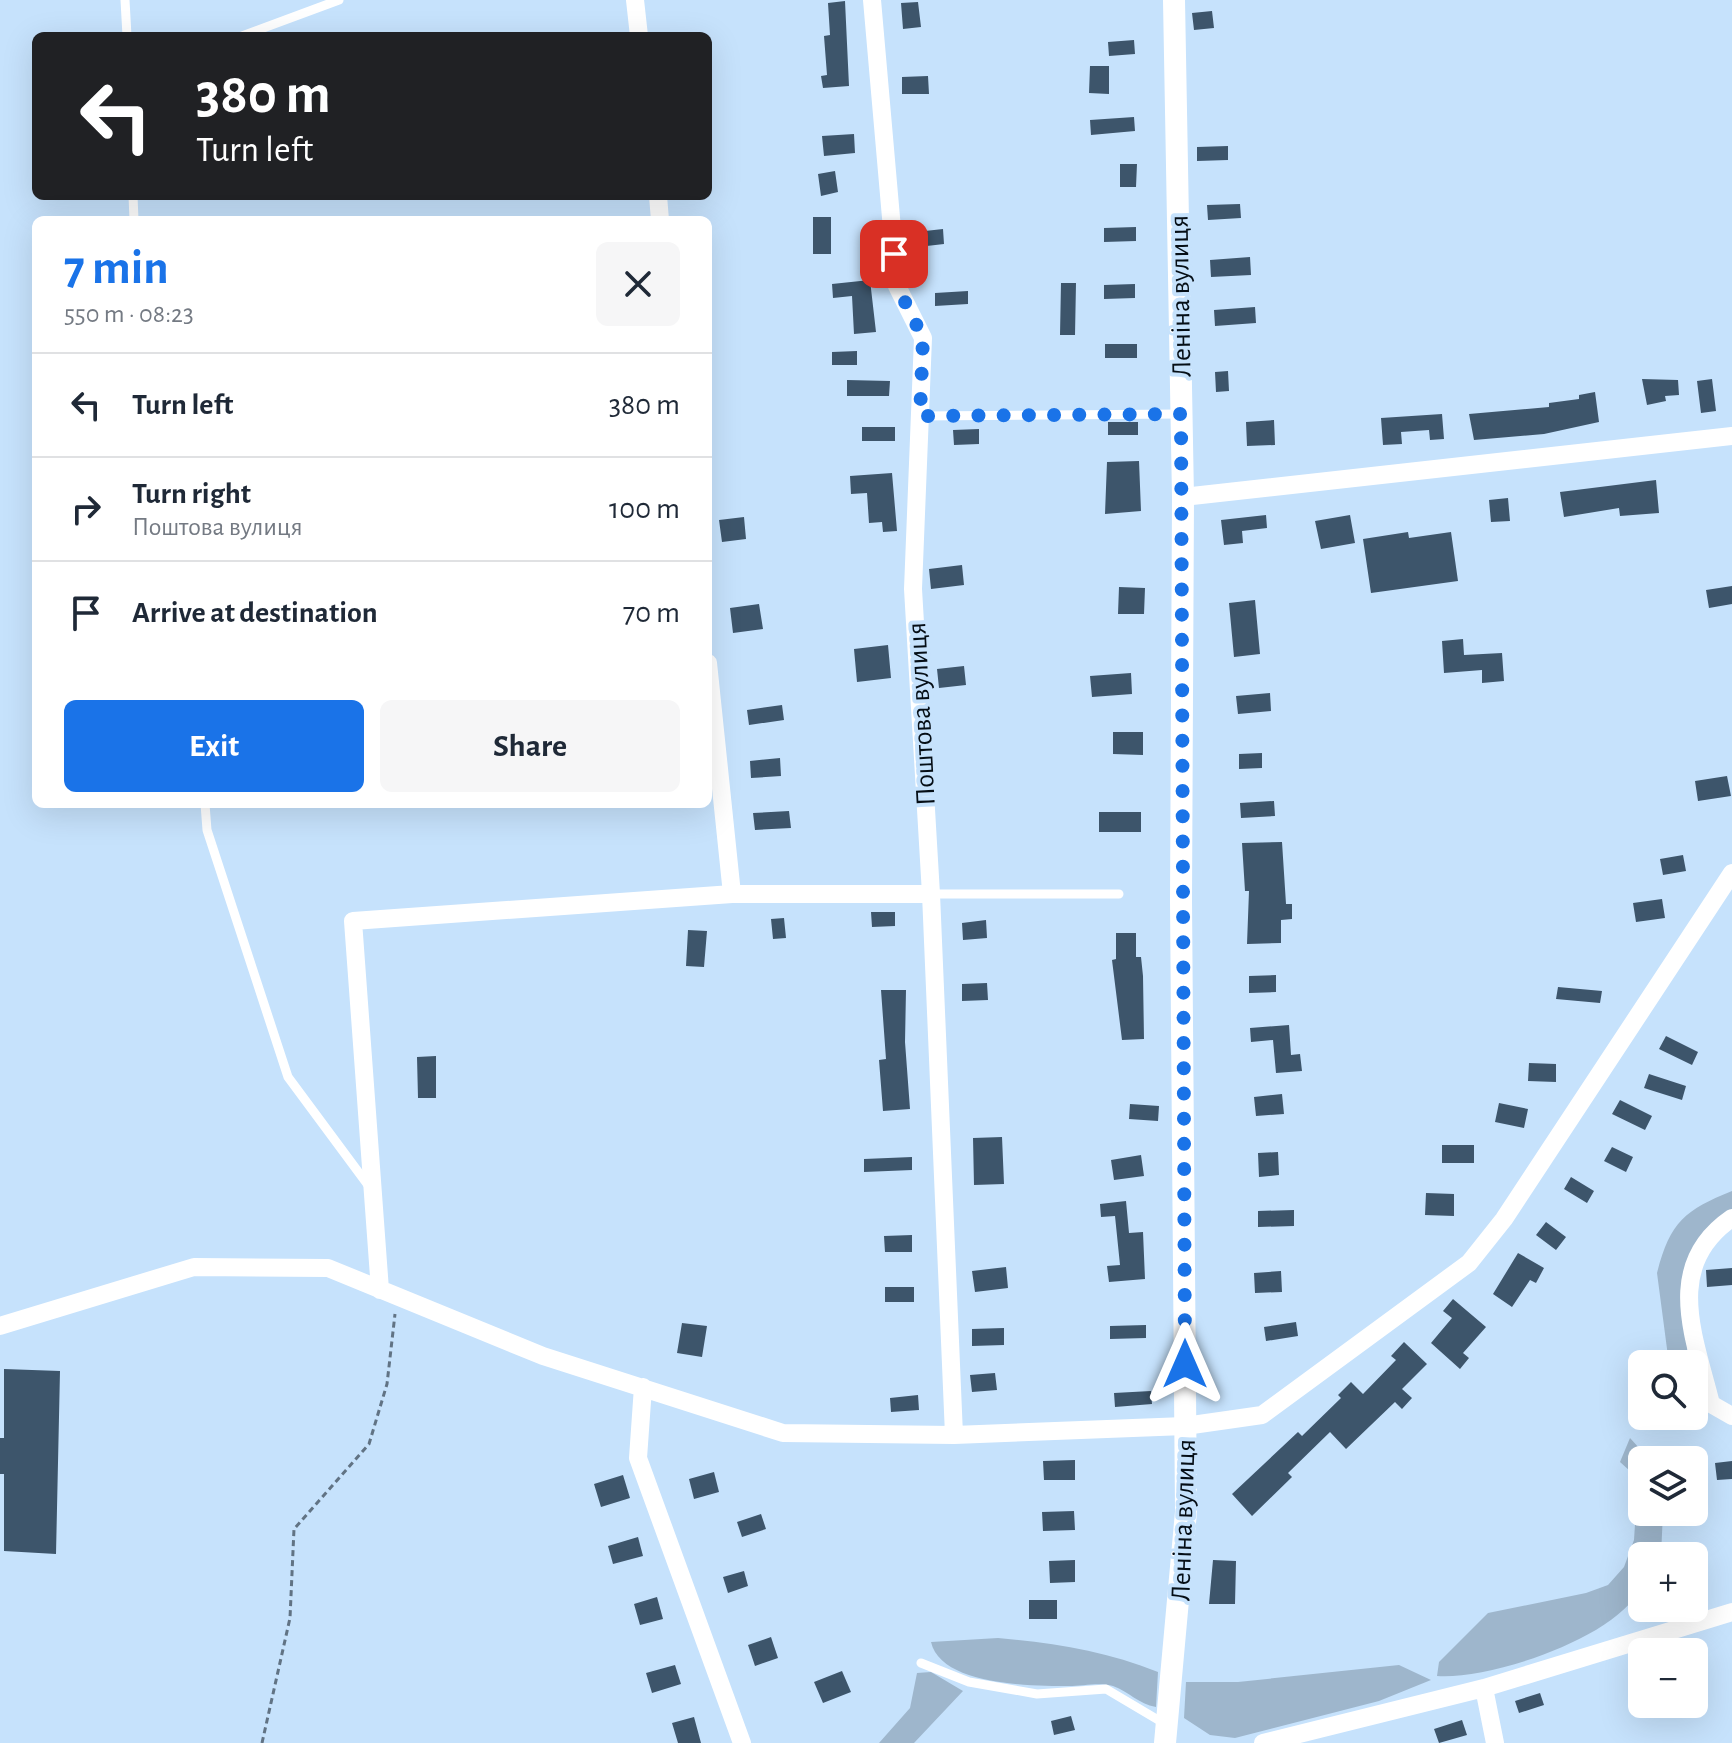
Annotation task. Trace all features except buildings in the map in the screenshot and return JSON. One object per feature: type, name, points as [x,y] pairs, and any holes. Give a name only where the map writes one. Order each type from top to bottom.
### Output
[{"type":"street","points":[[635,0],[639,32]]},
{"type":"street","name":"Поштова вулиця","points":[[872,0],[897,286],[923,338],[913,589],[931,894],[954,1435]]},
{"type":"street","name":"Леніна вулиця","points":[[1166,1734],[1186,1512],[1181,901],[1183,497],[1174,0]]},
{"type":"street","points":[[1183,497],[1732,436]]},
{"type":"street","points":[[712,702],[732,894]]},
{"type":"street","points":[[0,1326],[194,1267],[328,1268],[543,1356],[783,1433],[954,1435],[1185,1426],[1262,1415],[1469,1263],[1504,1219],[1732,873]]},
{"type":"street","points":[[380,1290],[353,921],[732,894],[931,894]]},
{"type":"street","points":[[1732,1218],[1716,1230],[1697,1256],[1690,1273],[1689,1293],[1693,1344],[1711,1404],[1732,1416]]},
{"type":"street","points":[[643,1387],[638,1458],[742,1743]]},
{"type":"street","points":[[1263,1743],[1484,1688],[1732,1612]]},
{"type":"street","points":[[1484,1688],[1495,1743]]},
{"type":"lane","points":[[125,0],[127,32]]},
{"type":"lane","points":[[253,32],[339,0]]},
{"type":"lane","points":[[920,416],[1181,414]]},
{"type":"lane","points":[[205,808],[207,830],[288,1077],[375,1194]]},
{"type":"lane","points":[[931,894],[1119,894]]},
{"type":"lane","points":[[921,1663],[969,1682],[1037,1694],[1106,1689],[1166,1734]]},
{"type":"path","points":[[262,1743],[290,1618],[294,1529],[369,1444],[387,1384],[397,1298]]},
{"type":"shaded area","points":[[1732,1191],[1732,1209],[1709,1226],[1683,1273],[1687,1350],[1667,1350],[1657,1273],[1674,1230],[1702,1205]]},
{"type":"shaded area","points":[[1630,1438],[1637,1446],[1628,1446],[1628,1469],[1620,1462]]},
{"type":"shaded area","points":[[1635,1526],[1662,1526],[1662,1542],[1634,1540]]},
{"type":"shaded area","points":[[1628,1556],[1628,1606],[1580,1639],[1550,1652],[1488,1671],[1437,1676],[1439,1662],[1488,1613],[1586,1593],[1608,1585],[1624,1567]]},
{"type":"shaded area","points":[[998,1638],[1080,1649],[1158,1672],[1156,1707],[1108,1685],[1013,1684],[970,1675],[938,1657],[931,1642]]},
{"type":"shaded area","points":[[1399,1665],[1431,1680],[1379,1701],[1235,1738],[1210,1735],[1184,1718],[1186,1682],[1238,1682]]},
{"type":"shaded area","points":[[931,1672],[963,1691],[914,1743],[879,1743],[910,1708],[917,1673]]},
{"type":"route","points":[[894,254],[897,286],[923,338],[920,416],[1181,414],[1185,1364]]}]
